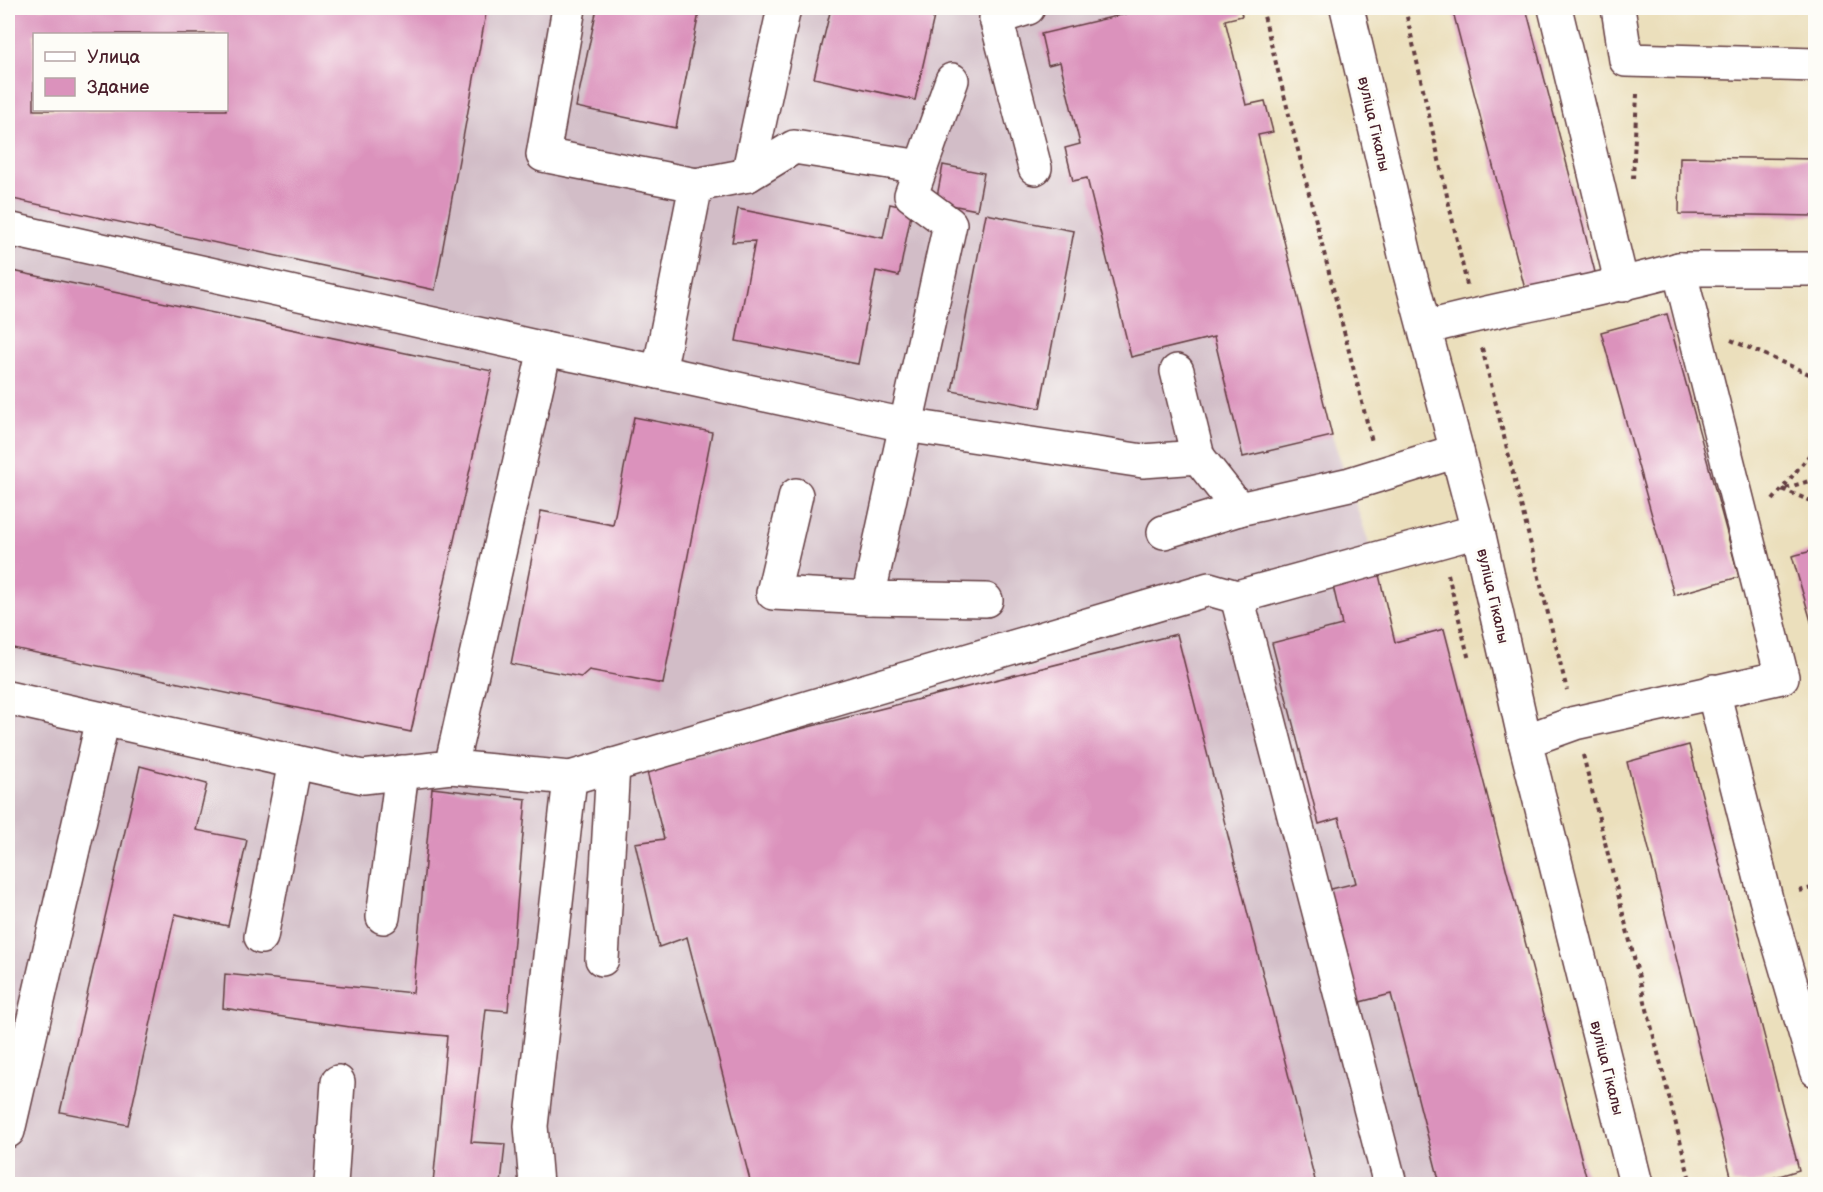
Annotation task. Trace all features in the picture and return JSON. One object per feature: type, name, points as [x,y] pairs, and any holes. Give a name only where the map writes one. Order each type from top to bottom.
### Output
[{"type":"street","points":[[569,8],[543,155],[696,185],[748,175],[794,147],[921,167]]},
{"type":"street","points":[[748,175],[784,8]]},
{"type":"street","points":[[1028,8],[996,18],[1035,168]]},
{"type":"street","name":"вуліца Гікалы","points":[[1347,8],[1406,260],[1478,531],[1525,741],[1636,1185]]},
{"type":"street","points":[[1555,8],[1622,285]]},
{"type":"street","points":[[1618,8],[1626,60],[1815,65]]},
{"type":"street","points":[[868,598],[904,425],[950,225],[911,195],[952,80]]},
{"type":"street","points":[[660,372],[696,185]]},
{"type":"street","points":[[8,229],[545,349],[904,425],[1143,461],[1198,457]]},
{"type":"street","points":[[1425,328],[1474,315],[1622,285],[1679,269],[1815,269]]},
{"type":"street","points":[[1525,741],[1575,723],[1782,677],[1679,269]]},
{"type":"street","points":[[451,767],[545,349]]},
{"type":"street","points":[[1177,371],[1198,457],[1239,509]]},
{"type":"street","points":[[1164,532],[1239,509],[1350,484],[1457,451]]},
{"type":"street","points":[[796,495],[773,593],[868,598],[986,600]]},
{"type":"street","points":[[8,698],[363,777],[451,767],[570,778],[1209,589],[1237,597],[1478,531]]},
{"type":"street","points":[[1237,597],[1390,1185]]},
{"type":"street","points":[[1713,691],[1766,899],[1815,1070]]},
{"type":"street","points":[[8,1131],[103,719]]},
{"type":"street","points":[[261,937],[295,762]]},
{"type":"street","points":[[602,959],[613,765]]},
{"type":"street","points":[[383,917],[402,772]]},
{"type":"street","points":[[536,1185],[531,1126],[570,778]]},
{"type":"street","points":[[332,1185],[338,1082]]},
{"type":"path","points":[[1262,8],[1373,443],[1386,472]]},
{"type":"path","points":[[1405,8],[1474,315],[1690,1185]]},
{"type":"path","points":[[1632,186],[1638,60]]},
{"type":"path","points":[[1693,323],[1815,377]]},
{"type":"path","points":[[1746,534],[1815,447]]},
{"type":"path","points":[[1782,489],[1815,479]]},
{"type":"path","points":[[1782,489],[1815,503]]},
{"type":"shaded area","points":[[8,8],[1225,8],[1225,20],[1332,436],[1381,582],[1395,642],[1444,629],[1588,1184],[8,1184]]},
{"type":"building","points":[[8,8],[487,8],[435,290],[8,198]]},
{"type":"building","points":[[597,8],[700,8],[676,128],[576,107]]},
{"type":"building","points":[[831,8],[936,8],[915,100],[814,78]]},
{"type":"building","points":[[1150,8],[1240,8],[1242,16],[1225,20],[1246,105],[1265,101],[1273,132],[1258,135],[1332,436],[1243,457],[1214,337],[1131,357],[1087,178],[1073,181],[1065,148],[1080,144],[1060,62],[1048,65],[1041,34]]},
{"type":"building","points":[[1452,8],[1526,8],[1596,276],[1526,293]]},
{"type":"building","points":[[1680,157],[1816,159],[1816,216],[1679,214]]},
{"type":"building","points":[[943,165],[984,173],[977,210],[936,202]]},
{"type":"building","points":[[890,204],[912,209],[899,276],[876,271],[858,364],[736,341],[755,241],[732,242],[738,209],[883,238]]},
{"type":"building","points":[[986,214],[1074,231],[1040,408],[952,391]]},
{"type":"building","points":[[8,270],[492,371],[411,732],[8,647]]},
{"type":"building","points":[[1667,314],[1739,577],[1674,595],[1601,332]]},
{"type":"building","points":[[634,417],[712,432],[663,684],[589,670],[581,677],[511,664],[541,511],[613,525]]},
{"type":"building","points":[[1816,550],[1816,635],[1815,635],[1792,556]]},
{"type":"building","points":[[1379,575],[1395,642],[1444,629],[1588,1184],[1440,1184],[1391,994],[1356,1003],[1327,890],[1356,883],[1339,818],[1319,824],[1272,643],[1342,625],[1333,586]]},
{"type":"building","points":[[1177,634],[1316,1184],[751,1184],[687,937],[659,947],[635,843],[664,839],[646,768]]},
{"type":"building","points":[[1689,745],[1799,1170],[1753,1184],[1733,1184],[1627,762]]},
{"type":"building","points":[[8,746],[12,747],[9,765],[8,765]]},
{"type":"building","points":[[140,766],[207,784],[196,830],[247,840],[228,926],[175,914],[128,1125],[60,1112]]},
{"type":"building","points":[[432,788],[526,799],[508,1011],[486,1009],[471,1142],[505,1144],[501,1184],[433,1184],[447,1036],[350,1027],[223,1008],[225,974],[413,993]]}]
